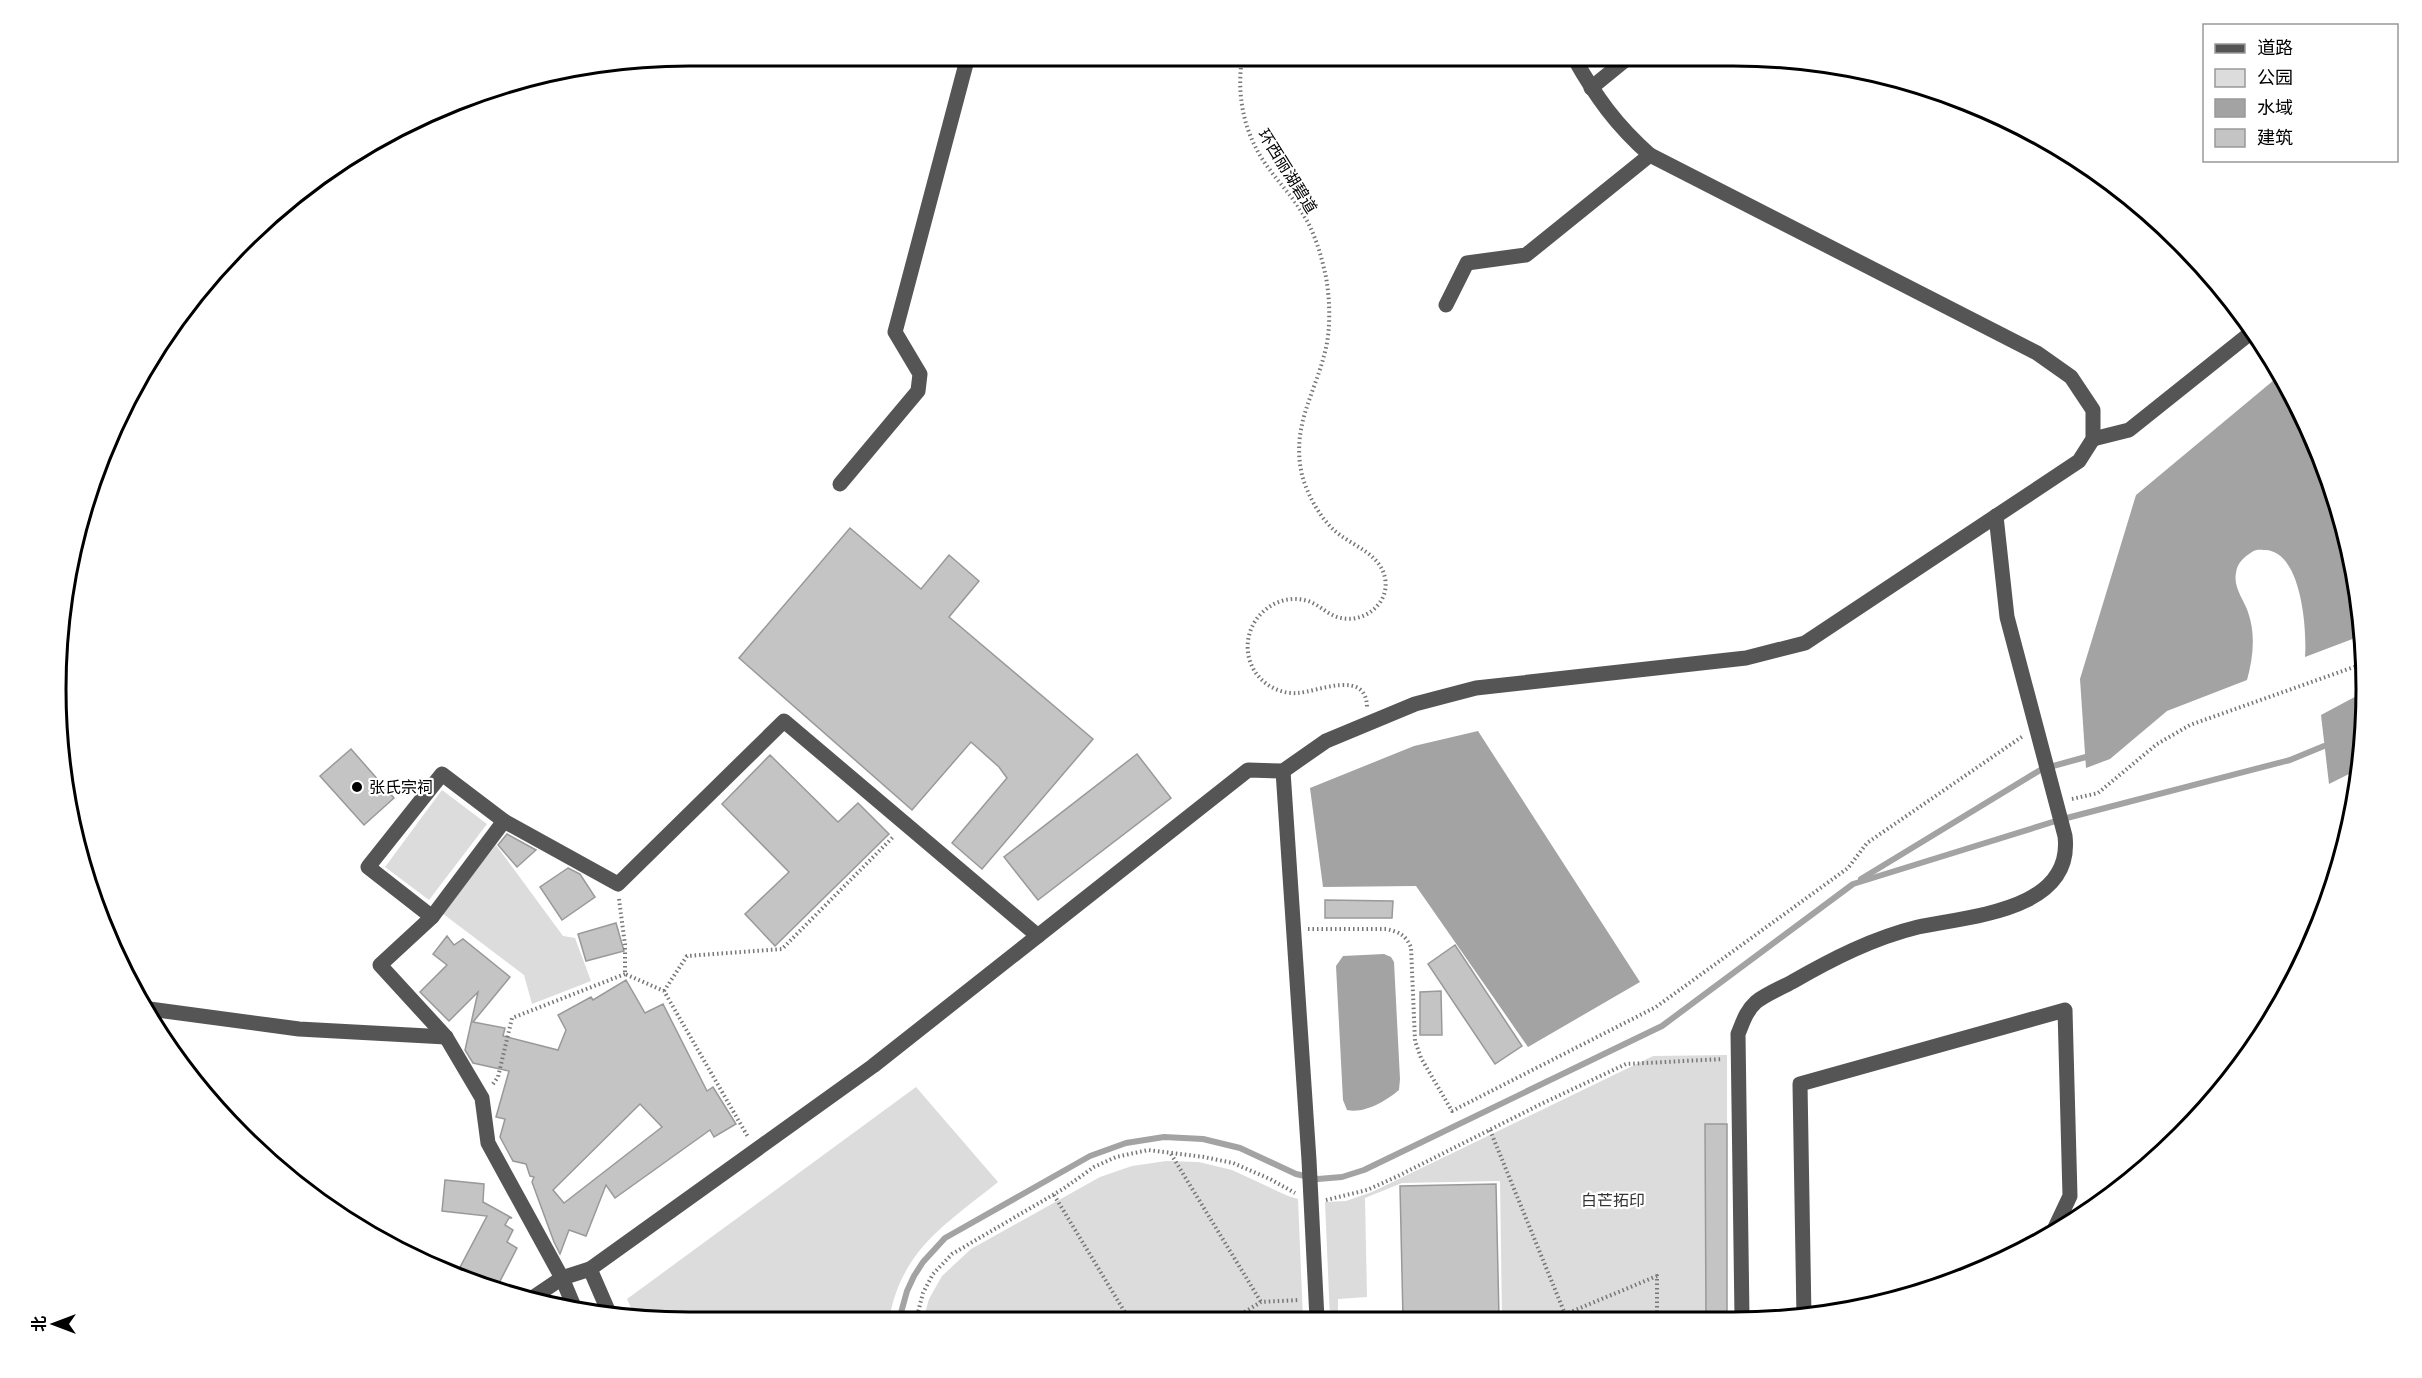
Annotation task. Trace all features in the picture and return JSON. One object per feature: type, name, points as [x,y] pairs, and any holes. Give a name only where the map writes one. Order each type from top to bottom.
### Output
[{"type":"street","points":[[840,484],[918,391],[920,374],[895,332],[965,66]]},
{"type":"street","points":[[539,1294],[562,1278],[591,1269],[873,1066],[1248,770],[1283,771],[1326,741],[1415,704],[1476,688],[1746,658],[1805,643],[2079,461],[2094,440],[2094,410],[2071,377],[2037,353],[1650,156],[1623,131],[1590,88],[1578,66]]},
{"type":"street","points":[[1590,88],[1618,66]]},
{"type":"street","points":[[1446,305],[1467,263],[1526,255],[1650,156]]},
{"type":"street","points":[[2094,440],[2129,430],[2246,336]]},
{"type":"street","points":[[1742,1312],[1738,1034],[1745,1016],[1757,1001],[1831,960],[1873,941],[1917,927],[1996,912],[2028,898],[2055,880],[2063,867],[2067,852],[2065,836],[2007,617],[1996,516]]},
{"type":"street","points":[[432,917],[368,867],[442,774],[504,821],[618,884],[784,721],[1038,936]]},
{"type":"street","points":[[1283,771],[1309,1160],[1317,1312]]},
{"type":"street","points":[[504,821],[432,917],[380,964],[446,1037],[482,1098],[488,1143],[562,1278],[572,1301]]},
{"type":"street","points":[[155,1010],[299,1029],[446,1037]]},
{"type":"street","points":[[1804,1308],[1800,1084],[2065,1010],[2070,1196],[2059,1220]]},
{"type":"street","points":[[591,1269],[607,1307]]},
{"type":"path","name":"环西丽湖碧道","points":[[1242,66],[1240,94],[1246,127],[1261,157],[1302,212],[1317,244],[1326,278],[1329,314],[1326,349],[1303,413],[1298,444],[1302,475],[1314,504],[1334,530],[1371,555],[1381,566],[1386,579],[1384,594],[1377,607],[1366,616],[1352,620],[1338,618],[1308,601],[1294,599],[1281,601],[1268,607],[1258,616],[1251,628],[1247,641],[1248,655],[1252,668],[1260,679],[1272,688],[1285,692],[1298,693],[1339,684],[1352,685],[1362,693],[1367,704],[1366,717],[1360,728]]},
{"type":"path","points":[[2055,804],[2098,793],[2157,744],[2190,725],[2355,666]]},
{"type":"path","points":[[1292,929],[1386,929],[1397,931],[1406,937],[1411,947],[1415,1041],[1421,1058],[1452,1111],[1656,1007],[1848,868],[1867,843],[2035,728]]},
{"type":"path","points":[[664,991],[687,956],[782,949],[905,824]]},
{"type":"path","points":[[618,884],[625,945],[625,974]]},
{"type":"path","points":[[482,1098],[498,1077],[512,1017],[625,974],[664,991],[755,1151]]},
{"type":"path","points":[[919,1312],[923,1293],[933,1274],[952,1254],[1054,1195],[1094,1167],[1116,1157],[1148,1150],[1233,1163],[1310,1198],[1367,1190],[1626,1064],[1739,1058]]},
{"type":"path","points":[[1490,1130],[1564,1312]]},
{"type":"path","points":[[1171,1153],[1261,1302]]},
{"type":"path","points":[[1054,1195],[1124,1312]]},
{"type":"path","points":[[1570,1312],[1657,1276],[1657,1312]]},
{"type":"path","points":[[1245,1312],[1261,1302],[1316,1299]]},
{"type":"green space","points":[[442,790],[487,824],[429,900],[385,867]]},
{"type":"green space","points":[[496,845],[563,936],[575,938],[591,981],[532,1004],[524,975],[442,913]]},
{"type":"green space","name":"白芒拓印","points":[[1727,1055],[1727,1312],[1502,1312],[1500,1181],[1402,1183],[1365,1198],[1367,1297],[1338,1299],[1338,1312],[1330,1312],[1325,1202],[1346,1201],[1372,1192],[1653,1056]]},
{"type":"green space","points":[[916,1087],[998,1182],[944,1226],[915,1257],[904,1275],[891,1312],[648,1311],[632,1309],[627,1299]]},
{"type":"green space","points":[[1166,1161],[1199,1162],[1232,1170],[1298,1199],[1303,1312],[925,1312],[929,1299],[942,1276],[971,1249],[1100,1177],[1132,1166]]},
{"type":"water","points":[[2274,380],[2292,413],[2323,489],[2344,567],[2354,638],[2305,657],[2303,612],[2294,577],[2287,563],[2277,554],[2265,550],[2254,551],[2239,563],[2235,578],[2252,629],[2252,655],[2247,680],[2167,711],[2110,759],[2086,768],[2080,679],[2136,495]]},
{"type":"water","points":[[2356,696],[2350,773],[2329,784],[2321,715]]},
{"type":"water","points":[[1478,731],[1640,982],[1528,1047],[1416,886],[1323,887],[1310,788],[1414,746]]},
{"type":"water","points":[[1384,954],[1391,957],[1394,962],[1399,1090],[1367,1108],[1347,1110],[1343,1100],[1336,966],[1343,956]]},
{"type":"building","points":[[850,528],[921,589],[949,555],[979,581],[949,617],[1093,739],[982,869],[952,843],[1007,778],[999,767],[971,742],[912,810],[739,658]]},
{"type":"building","name":"张氏宗祠","points":[[351,749],[394,798],[364,825],[320,776]]},
{"type":"building","points":[[1137,754],[1171,798],[1038,900],[1004,857]]},
{"type":"building","points":[[770,755],[838,822],[858,803],[889,834],[775,946],[745,914],[789,872],[722,804]]},
{"type":"building","points":[[507,834],[536,850],[517,867],[498,845]]},
{"type":"building","points":[[568,868],[580,874],[595,897],[562,920],[540,887]]},
{"type":"building","points":[[1325,900],[1393,901],[1392,918],[1325,918]]},
{"type":"building","points":[[616,923],[624,951],[586,961],[578,934]]},
{"type":"building","points":[[447,936],[454,945],[463,939],[510,977],[473,1022],[505,1028],[503,1036],[558,1050],[566,1030],[558,1015],[591,997],[593,1000],[626,980],[645,1013],[663,1004],[707,1091],[713,1087],[736,1124],[714,1137],[710,1130],[615,1198],[606,1185],[586,1236],[569,1230],[560,1254],[532,1182],[534,1177],[530,1176],[526,1164],[513,1161],[500,1137],[505,1119],[496,1117],[509,1071],[473,1063],[465,1050],[478,992],[449,1021],[420,992],[447,965],[433,954]],"holes":[[[640,1104],[662,1127],[564,1203],[553,1190]]]},
{"type":"building","points":[[1455,945],[1522,1046],[1495,1064],[1428,964]]},
{"type":"building","points":[[1441,991],[1442,1035],[1420,1035],[1420,992]]},
{"type":"building","points":[[1705,1124],[1727,1124],[1727,1312],[1706,1312]]},
{"type":"building","points":[[445,1180],[484,1184],[483,1202],[512,1218],[509,1218],[505,1225],[513,1230],[507,1242],[517,1248],[499,1282],[460,1268],[487,1216],[442,1211]]},
{"type":"building","points":[[1496,1184],[1499,1312],[1403,1312],[1400,1186]]},
{"type":"waterway","points":[[901,1312],[914,1276],[923,1262],[945,1238],[1090,1156],[1126,1143],[1164,1137],[1203,1139],[1240,1148],[1296,1174],[1318,1179],[1342,1177],[1364,1170],[1662,1026],[1853,884],[2059,820],[2290,760],[2324,746]]},
{"type":"waterway","points":[[1861,879],[2042,769],[2086,757]]},
{"type":"place","name":"张氏宗祠","points":[[357,787]]}]
